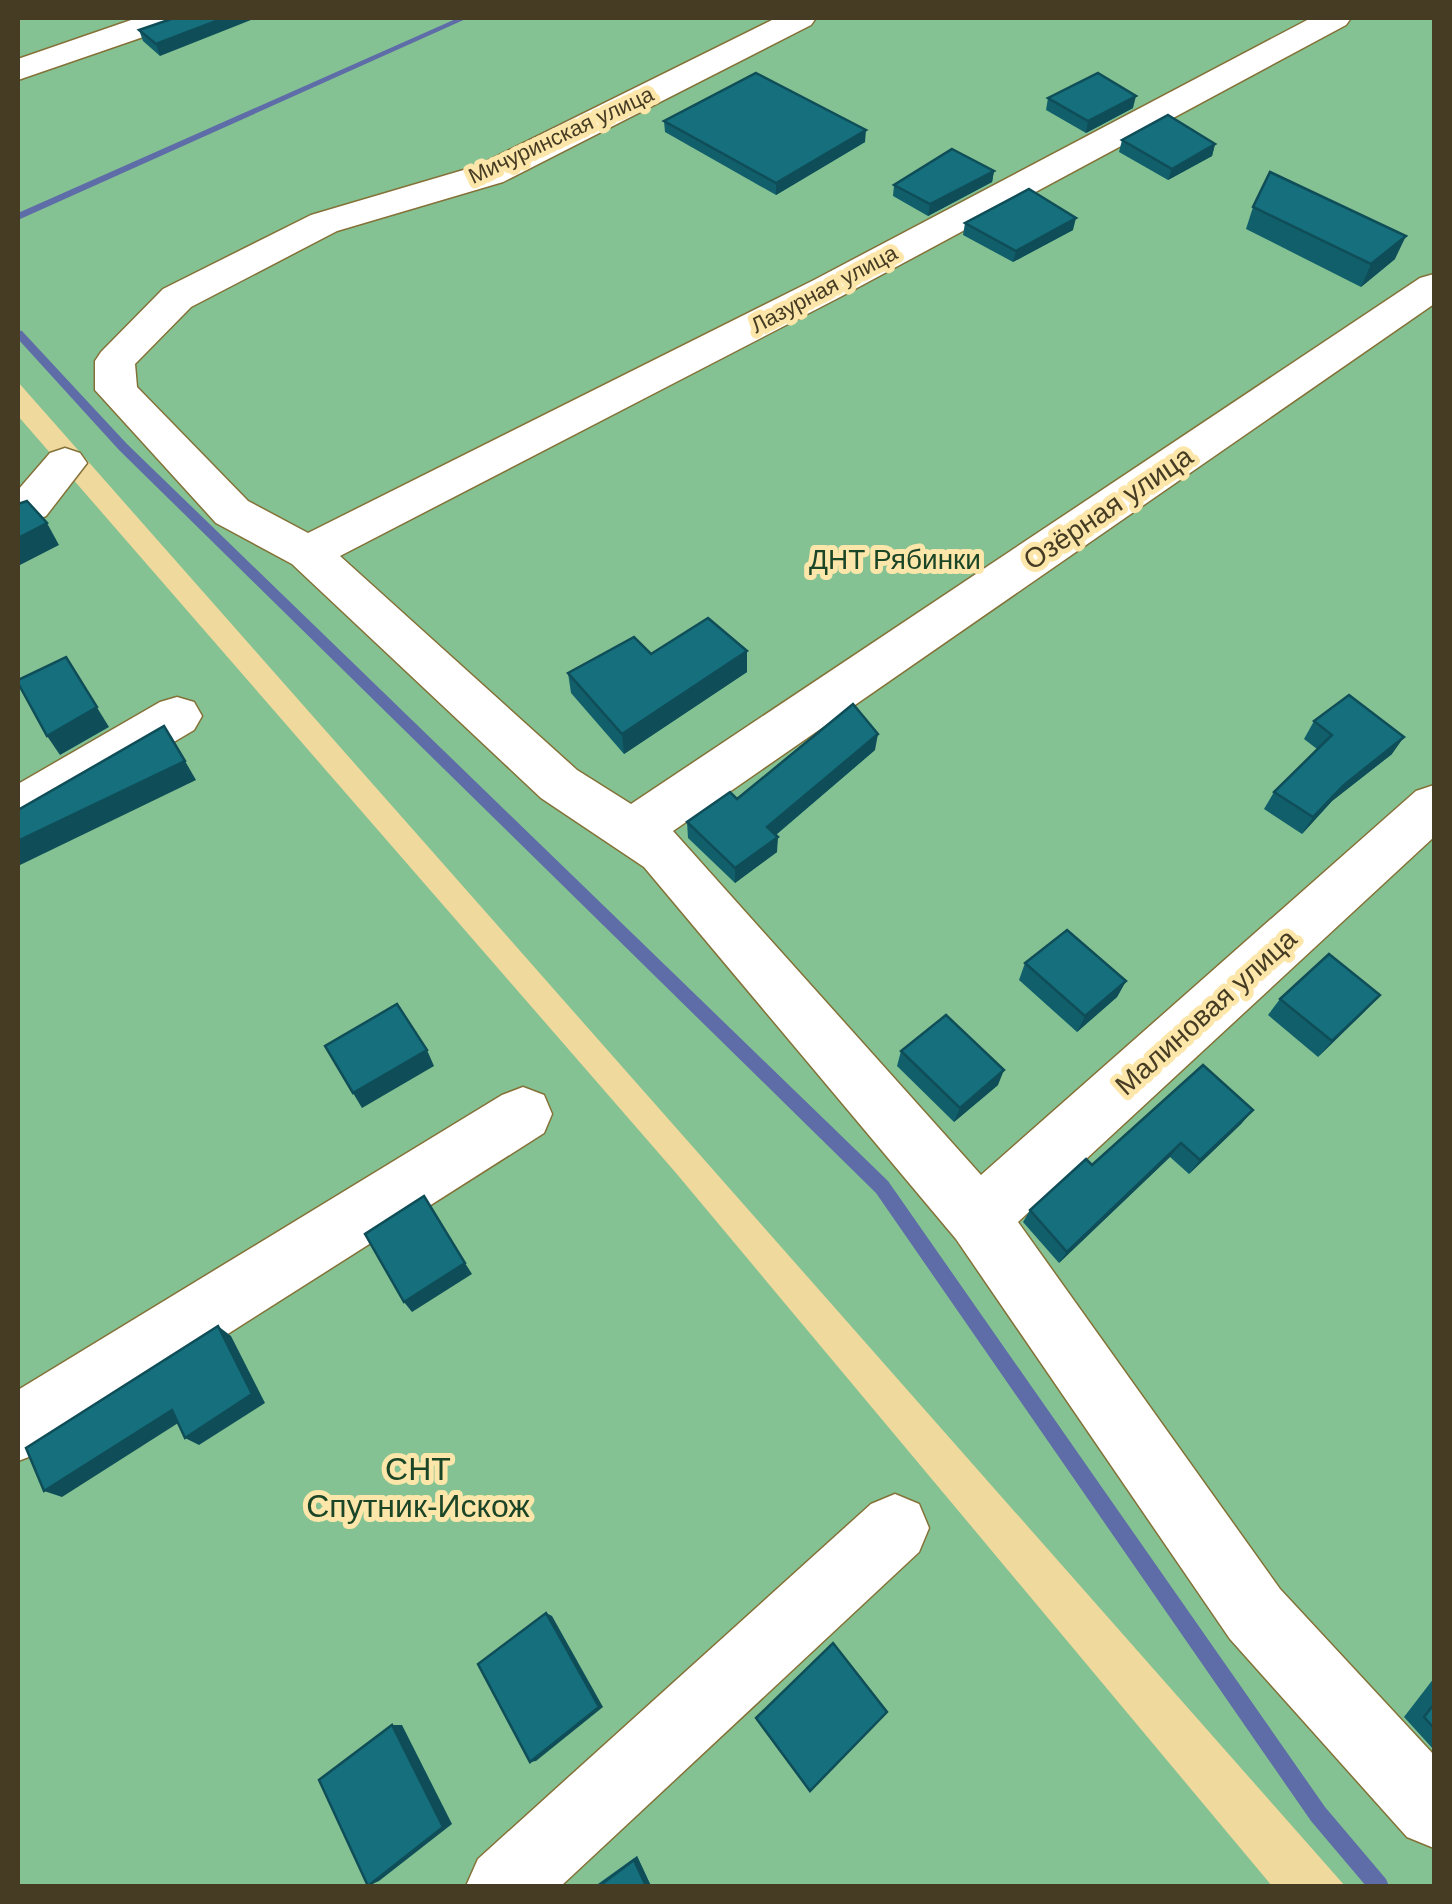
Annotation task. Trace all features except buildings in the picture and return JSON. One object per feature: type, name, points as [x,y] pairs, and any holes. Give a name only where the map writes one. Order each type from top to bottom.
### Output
[{"type":"street","points":[[18,70],[166,18]]},
{"type":"street","name":"Мичуринская улица","points":[[308,553],[232,512],[116,390],[115,361],[178,298],[324,223],[490,174],[800,18]]},
{"type":"street","name":"Лазурная улица","points":[[308,553],[828,288],[1335,18]]},
{"type":"street","name":"Озёрная улица","points":[[632,832],[1434,286]]},
{"type":"street","points":[[18,512],[30,506],[65,463]]},
{"type":"street","points":[[308,553],[559,784],[664,852],[978,1218],[1256,1614],[1434,1810]]},
{"type":"street","points":[[18,808],[176,716]]},
{"type":"street","name":"Малиновая улица","points":[[978,1218],[1434,806]]},
{"type":"street","points":[[18,1428],[523,1114]]},
{"type":"street","points":[[505,1886],[895,1528]]},
{"type":"green space","name":"ДНТ Рябинки","points":[[18,18],[1434,18],[1434,1886],[1345,1886],[18,382]]},
{"type":"green space","name":"СНТ Спутник-Искож","points":[[18,416],[676,1173],[1272,1886],[18,1886]]},
{"type":"waterway","points":[[18,217],[464,18]]},
{"type":"waterway","points":[[18,333],[123,447],[882,1187],[1318,1814],[1379,1886]]}]
